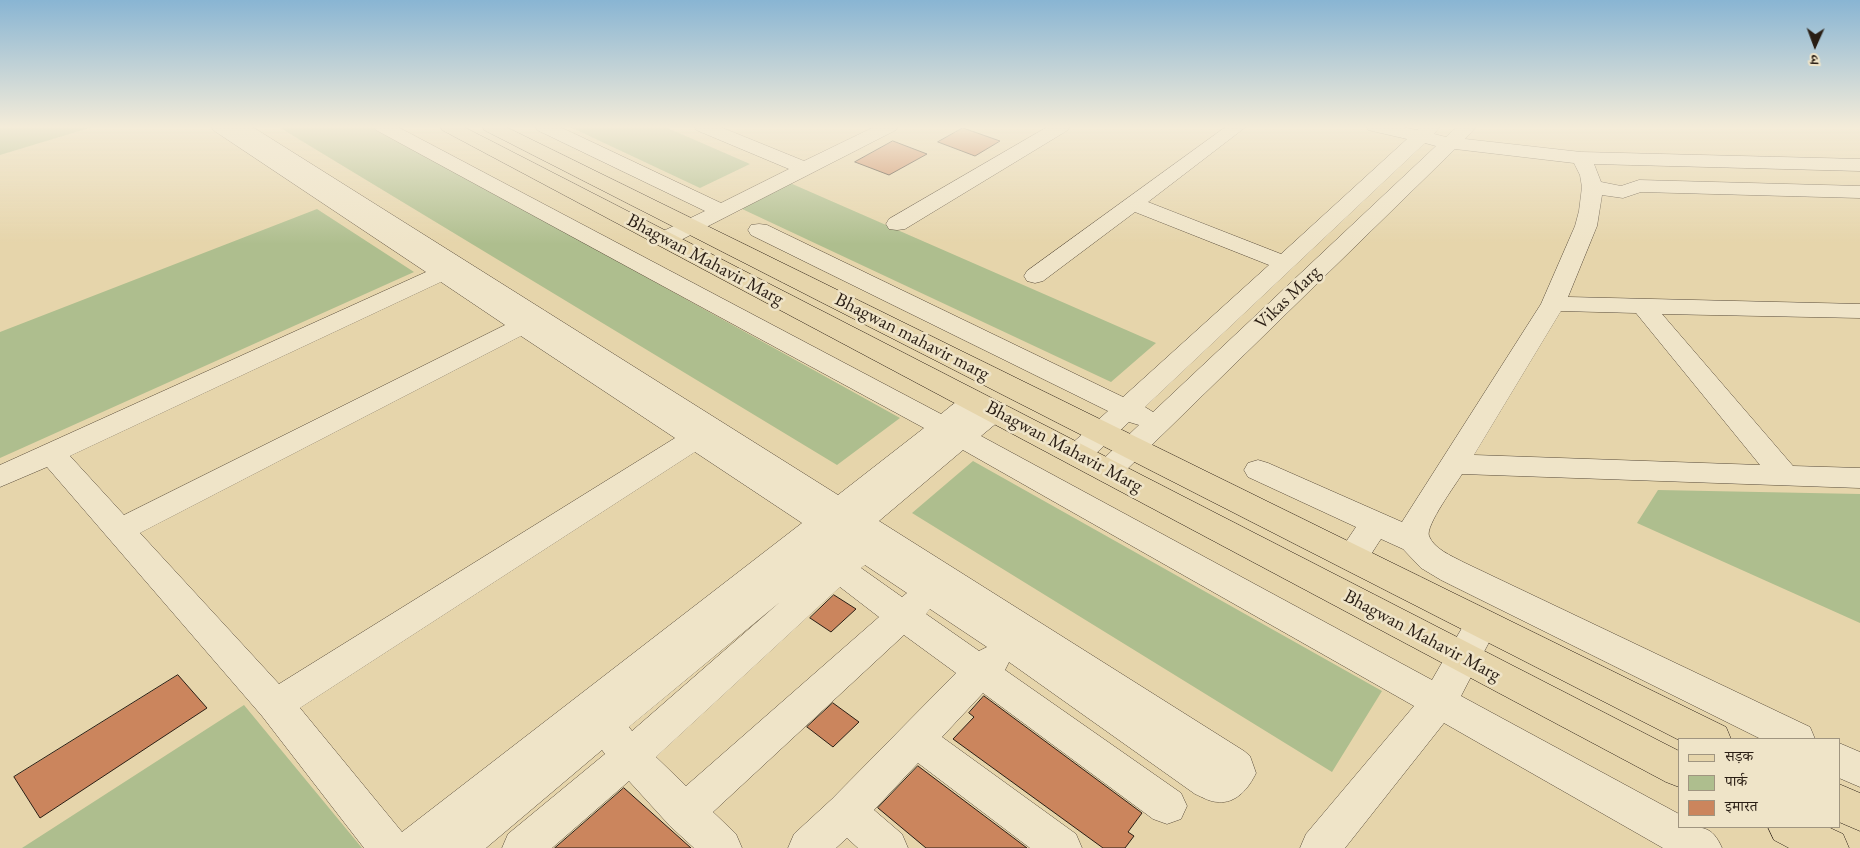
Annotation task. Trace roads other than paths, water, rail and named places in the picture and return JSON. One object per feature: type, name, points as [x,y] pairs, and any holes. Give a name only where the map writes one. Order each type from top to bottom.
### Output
[{"type":"main road","name":"Bhagwan Mahavir Marg","points":[[534,166],[669,228],[984,406],[1678,769]]},
{"type":"main road","name":"Bhagwan mahavir marg","points":[[559,166],[669,228],[1133,448]]},
{"type":"main road","name":"Bhagwan Mahavir Marg","points":[[1133,448],[1711,738]]},
{"type":"main road","points":[[1840,803],[1860,813]]},
{"type":"main road","points":[[1790,828],[1829,848]]},
{"type":"street","points":[[284,166],[451,269],[523,325],[843,534],[1231,763],[1237,768],[1237,772],[1226,784],[1218,786],[1209,782],[1008,643],[929,592],[843,534],[451,269],[298,166]]},
{"type":"street","points":[[457,166],[952,432],[1702,848]]},
{"type":"street","points":[[627,166],[712,206]]},
{"type":"street","points":[[669,228],[793,166]]},
{"type":"street","points":[[897,224],[995,166]]},
{"type":"street","points":[[1035,276],[1185,166]]},
{"type":"street","name":"Vikas Marg","points":[[1078,454],[1389,166]]},
{"type":"street","name":"Vikas Marg","points":[[1108,471],[1426,166]]},
{"type":"street","points":[[1414,540],[1413,532],[1419,518],[1553,304],[1586,226],[1592,187],[1590,175],[1585,166]]},
{"type":"street","points":[[1592,187],[1623,192],[1639,186],[1860,192]]},
{"type":"street","points":[[1133,204],[1284,262]]},
{"type":"street","points":[[759,230],[1158,424]]},
{"type":"street","points":[[0,477],[451,269]]},
{"type":"street","points":[[1553,304],[1860,311]]},
{"type":"street","points":[[1642,305],[1785,475]]},
{"type":"street","points":[[120,530],[523,325]]},
{"type":"street","points":[[531,845],[630,756],[843,534],[952,432],[984,406]]},
{"type":"street","points":[[275,705],[696,438]]},
{"type":"street","points":[[52,454],[275,705],[389,848]]},
{"type":"street","points":[[1454,464],[1860,478]]},
{"type":"street","points":[[1258,470],[1414,540],[1432,560],[1795,738]]},
{"type":"street","points":[[1351,558],[1375,523]]},
{"type":"street","points":[[843,534],[904,616],[1167,806]]},
{"type":"street","points":[[414,848],[597,717],[843,534]]},
{"type":"street","points":[[684,813],[929,592]]},
{"type":"street","points":[[1320,848],[1440,702],[1482,623]]},
{"type":"street","points":[[808,848],[846,812],[1008,643]]},
{"type":"street","points":[[597,717],[630,756],[684,813],[722,848]]},
{"type":"street","points":[[456,848],[597,717]]},
{"type":"street","points":[[916,740],[1062,848]]},
{"type":"street","points":[[1840,760],[1860,770]]},
{"type":"street","points":[[846,812],[888,848]]}]
